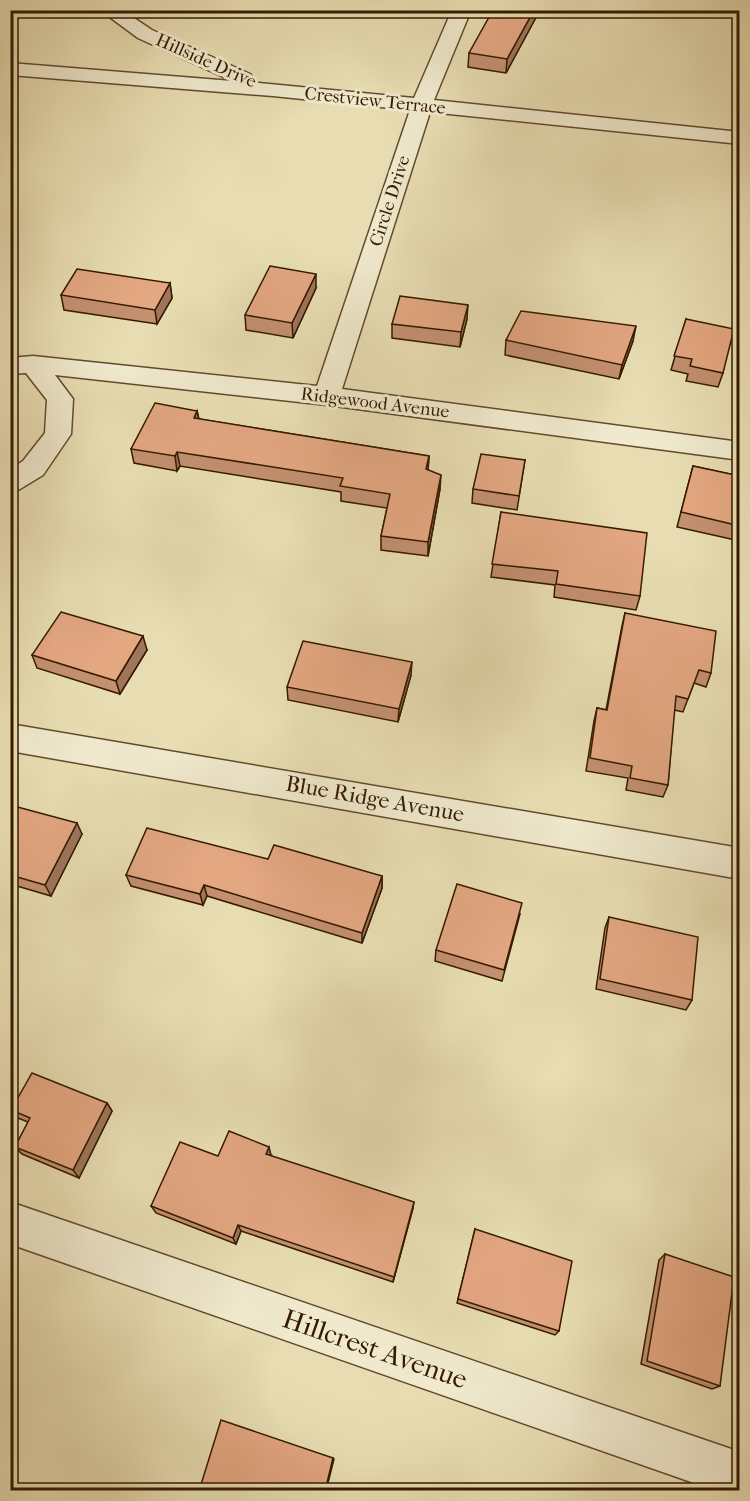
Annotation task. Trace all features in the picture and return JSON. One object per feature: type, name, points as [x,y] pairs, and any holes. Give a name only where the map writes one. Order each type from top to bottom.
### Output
[{"type":"street","name":"Hillside Drive","points":[[109,10],[146,34],[273,90]]},
{"type":"street","name":"Circle Drive","points":[[327,396],[421,107],[462,10]]},
{"type":"street","name":"Crestview Terrace","points":[[10,69],[273,90],[740,138]]},
{"type":"street","name":"Ridgewood Avenue","points":[[22,365],[327,396],[740,451]]},
{"type":"street","points":[[10,482],[33,468],[58,434],[60,399],[22,365]]},
{"type":"street","name":"Blue Ridge Avenue","points":[[10,737],[740,864]]},
{"type":"street","name":"Hillcrest Avenue","points":[[10,1223],[740,1476]]},
{"type":"building","points":[[493,10],[534,10],[507,59],[469,53]]},
{"type":"building","points":[[270,266],[316,274],[292,323],[245,315]]},
{"type":"building","points":[[77,269],[170,283],[155,310],[61,295]]},
{"type":"building","points":[[400,296],[468,305],[461,332],[392,324]]},
{"type":"building","points":[[521,311],[636,326],[622,365],[506,340]]},
{"type":"building","points":[[686,319],[734,329],[723,373],[690,366],[692,359],[674,356]]},
{"type":"building","points":[[155,403],[197,411],[194,418],[429,456],[426,469],[441,475],[428,542],[381,536],[390,494],[340,486],[343,478],[177,452],[175,456],[131,449]]},
{"type":"building","points":[[481,454],[525,460],[519,496],[473,489]]},
{"type":"building","points":[[693,466],[740,476],[740,526],[681,512]]},
{"type":"building","points":[[501,512],[647,533],[640,596],[556,584],[558,571],[492,564]]},
{"type":"building","points":[[61,612],[143,636],[116,681],[32,655]]},
{"type":"building","points":[[625,613],[716,631],[711,673],[699,670],[688,699],[676,696],[668,785],[630,778],[632,766],[590,758],[597,708],[607,710]]},
{"type":"building","points":[[303,641],[412,662],[399,709],[287,687]]},
{"type":"building","points":[[10,805],[77,823],[45,885],[10,875],[12,856],[10,856]]},
{"type":"building","points":[[147,828],[268,859],[274,845],[382,876],[362,933],[204,885],[200,894],[126,875]]},
{"type":"building","points":[[457,884],[522,903],[504,970],[436,950]]},
{"type":"building","points":[[609,917],[698,937],[692,1000],[600,979]]},
{"type":"building","points":[[32,1073],[107,1103],[73,1170],[15,1147],[30,1118],[11,1110]]},
{"type":"building","points":[[229,1131],[269,1147],[266,1154],[414,1202],[394,1277],[238,1225],[233,1238],[151,1206],[180,1142],[218,1156]]},
{"type":"building","points":[[475,1229],[572,1261],[559,1331],[458,1299]]},
{"type":"building","points":[[665,1254],[734,1277],[720,1386],[647,1361]]},
{"type":"building","points":[[221,1420],[333,1458],[325,1491],[199,1491]]}]
